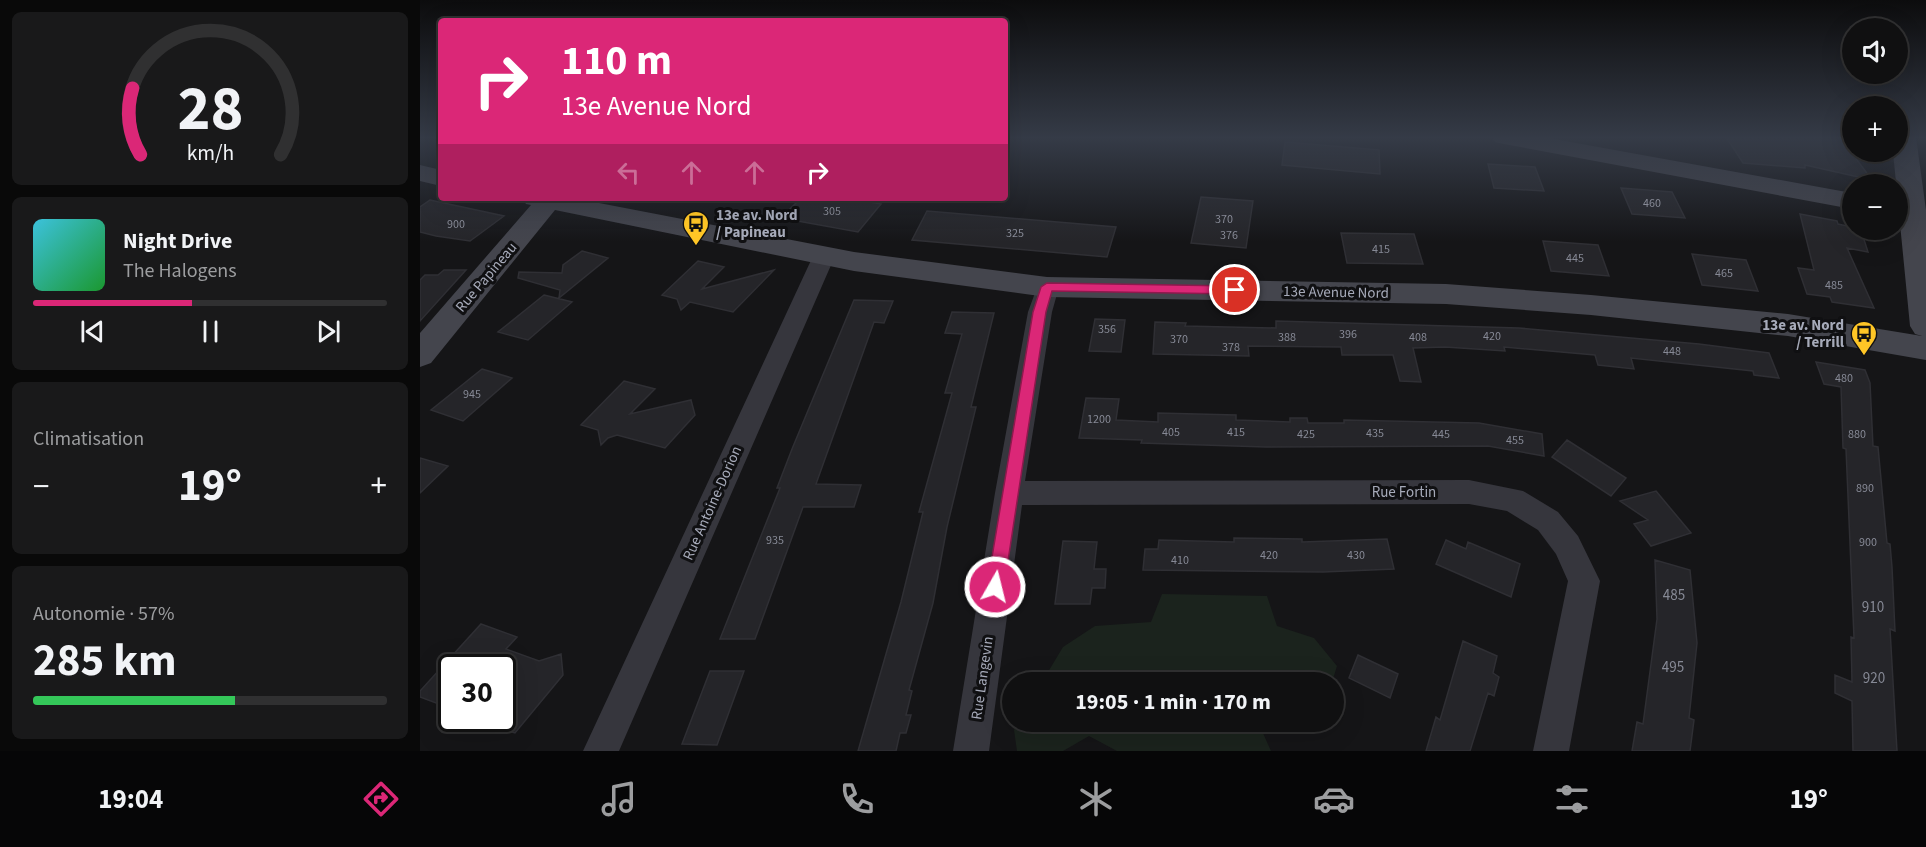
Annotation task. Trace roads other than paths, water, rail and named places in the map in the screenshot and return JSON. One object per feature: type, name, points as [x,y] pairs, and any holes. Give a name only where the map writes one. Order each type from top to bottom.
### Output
[{"type":"main road","points":[[1695,172],[1842,199]]},
{"type":"main road","points":[[1908,172],[1926,326]]},
{"type":"main road","points":[[420,173],[438,177]]},
{"type":"main road","name":"Rue Papineau","points":[[420,355],[543,201]]},
{"type":"main road","name":"13e Avenue Nord","points":[[555,201],[824,256],[949,277],[1047,287],[1457,295],[1603,306],[1788,325],[1926,348]]},
{"type":"street","name":"Rue Antoine-Dorion","points":[[601,751],[824,256]]},
{"type":"street","name":"Rue Langevin","points":[[971,751],[1009,493],[1040,312],[1047,287]]},
{"type":"street","name":"Rue Fortin","points":[[1009,493],[1469,492],[1513,500],[1548,521],[1567,544],[1584,581],[1551,751]]},
{"type":"place","name":"13e av. Nord / Papineau","points":[[696,247]]},
{"type":"place","name":"13e av. Nord / Terrill","points":[[1864,357]]}]
